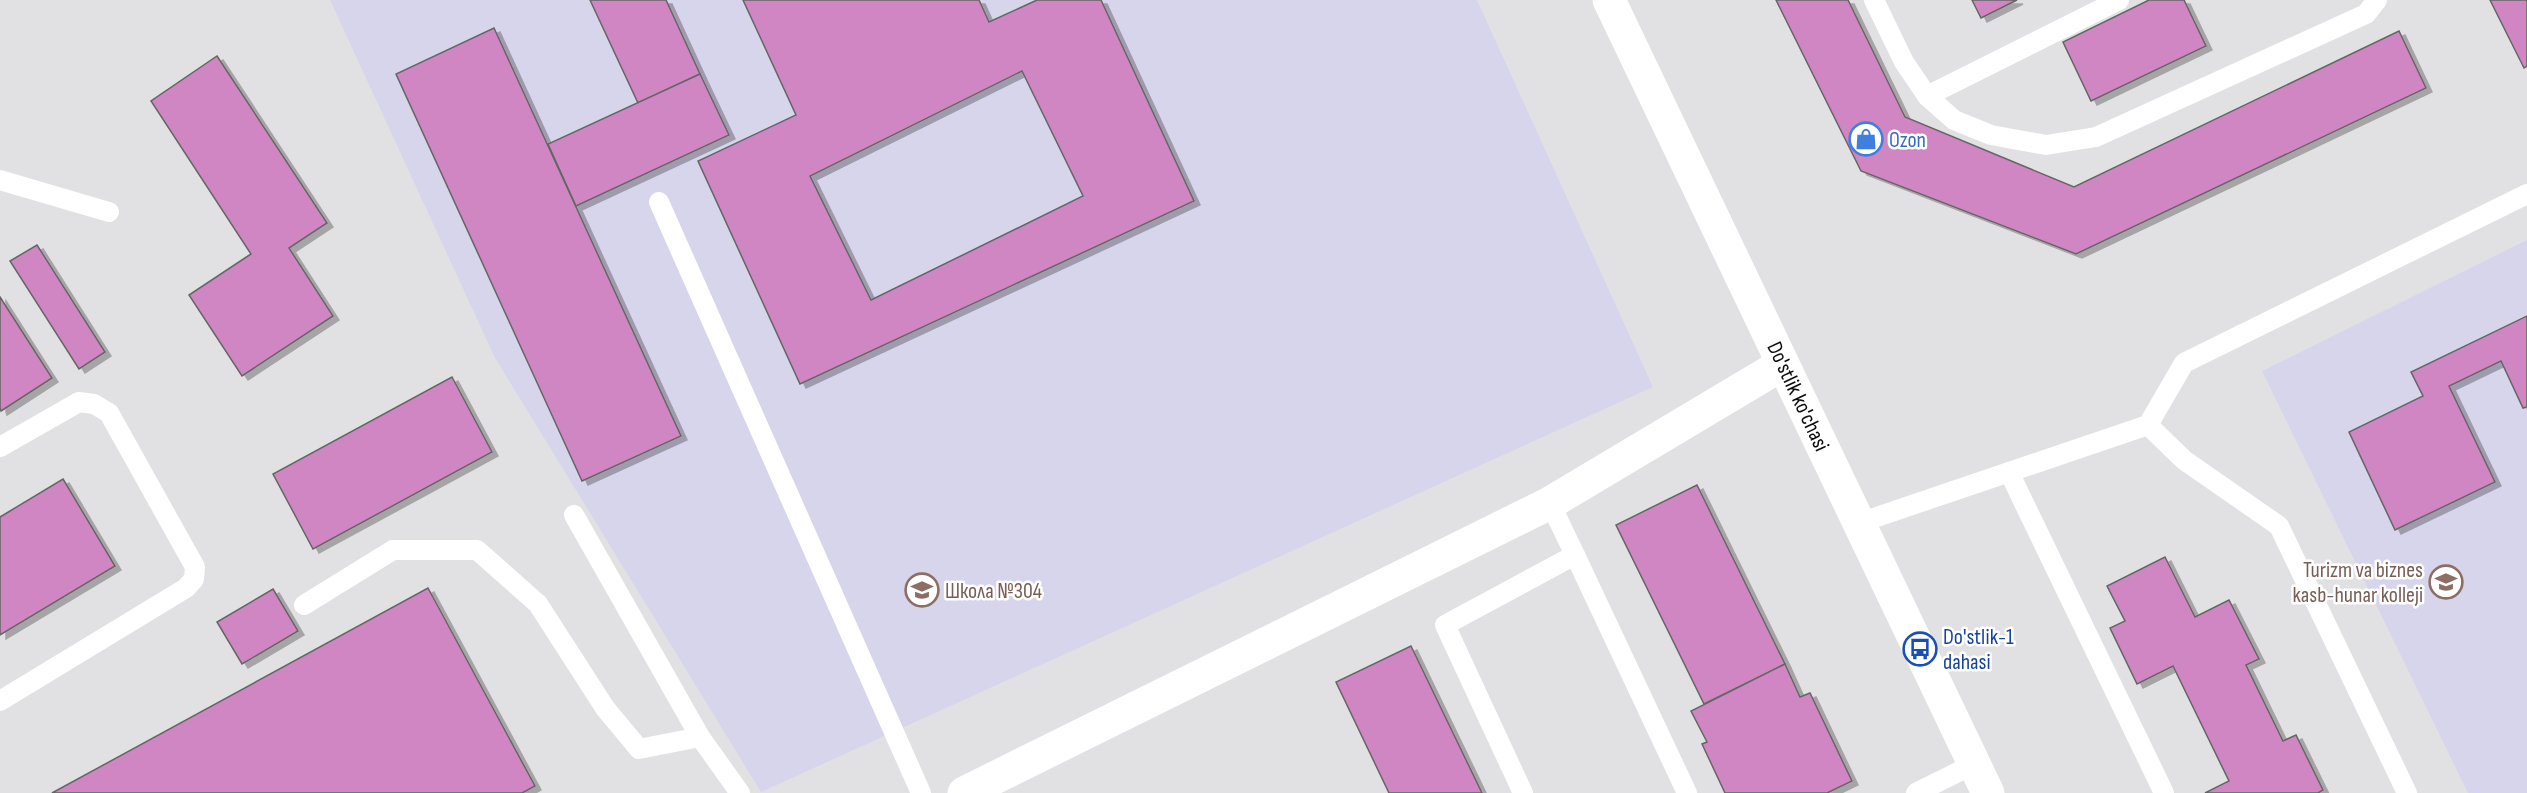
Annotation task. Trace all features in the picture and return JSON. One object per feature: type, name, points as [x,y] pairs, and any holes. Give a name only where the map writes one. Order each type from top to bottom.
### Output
[{"type":"street","name":"Do'stlik ko'chasi","points":[[1609,0],[1988,793]]},
{"type":"street","points":[[964,793],[1550,503],[1783,364]]},
{"type":"lane","points":[[1874,0],[1904,62],[1927,96],[1954,120],[1991,135],[2046,145],[2096,137],[2366,14],[2377,0]]},
{"type":"lane","points":[[1927,96],[2119,0]]},
{"type":"lane","points":[[0,180],[109,212]]},
{"type":"lane","points":[[1859,523],[2148,425],[2184,363],[2527,194]]},
{"type":"lane","points":[[660,202],[921,793]]},
{"type":"lane","points":[[0,447],[79,402],[94,404],[109,413],[195,567],[194,579],[186,588],[0,701]]},
{"type":"lane","points":[[2148,425],[2184,460],[2279,526],[2407,793]]},
{"type":"lane","points":[[2009,472],[2164,793]]},
{"type":"lane","points":[[1550,503],[1687,793]]},
{"type":"lane","points":[[574,515],[700,737],[740,793]]},
{"type":"lane","points":[[304,605],[393,550],[477,550],[538,604],[605,708],[639,749],[700,737]]},
{"type":"lane","points":[[1523,793],[1445,625],[1575,555]]},
{"type":"lane","points":[[1916,793],[1974,764]]},
{"type":"shaded area","name":"Школа №304","points":[[330,0],[1477,0],[1653,387],[761,792],[495,358]]},
{"type":"shaded area","name":"Turizm va biznes kasb-hunar kolleji","points":[[2527,240],[2527,793],[2468,793],[2262,371]]},
{"type":"building","points":[[590,0],[666,0],[700,74],[638,103]]},
{"type":"building","points":[[743,0],[979,0],[989,22],[1037,0],[1101,0],[1194,201],[800,384],[698,161],[796,115]],"holes":[[[1022,71],[1083,196],[871,300],[810,176]]]},
{"type":"building","points":[[1776,0],[1848,0],[1905,117],[2074,187],[2399,31],[2426,88],[2076,254],[1861,171]]},
{"type":"building","points":[[1972,0],[2017,0],[1981,18]]},
{"type":"building","points":[[2149,0],[2184,0],[2206,46],[2091,101],[2063,42]]},
{"type":"building","points":[[2490,0],[2527,0],[2527,66],[2524,68]]},
{"type":"building","points":[[494,28],[681,436],[582,481],[396,74]]},
{"type":"building","points":[[217,56],[327,223],[289,248],[333,316],[242,376],[189,295],[251,254],[151,101]]},
{"type":"building","points":[[700,74],[729,135],[576,206],[548,144]]},
{"type":"building","points":[[37,245],[105,352],[79,369],[10,261]]},
{"type":"building","points":[[0,297],[52,378],[1,411],[0,408]]},
{"type":"building","points":[[2527,316],[2527,407],[2523,408],[2501,361],[2449,386],[2495,482],[2395,530],[2349,432],[2423,396],[2411,372]]},
{"type":"building","points":[[452,377],[492,452],[313,549],[273,474]]},
{"type":"building","points":[[63,479],[115,566],[0,635],[0,517]]},
{"type":"building","points":[[1697,485],[1785,664],[1704,704],[1616,525]]},
{"type":"building","points":[[2165,557],[2195,617],[2229,600],[2259,659],[2246,665],[2283,741],[2296,735],[2323,790],[2318,793],[2205,793],[2229,781],[2173,666],[2137,684],[2110,628],[2125,621],[2107,586]]},
{"type":"building","points":[[428,588],[535,786],[522,793],[52,793]]},
{"type":"building","points":[[273,589],[298,631],[242,664],[217,622]]},
{"type":"building","points":[[1411,646],[1482,793],[1389,793],[1336,682]]},
{"type":"building","points":[[1785,664],[1800,697],[1810,693],[1852,781],[1827,793],[1725,793],[1702,744],[1707,742],[1691,711]]},
{"type":"place","name":"Ozon","points":[[1866,139]]},
{"type":"place","name":"Turizm va biznes kasb-hunar kolleji","points":[[2446,582]]},
{"type":"place","name":"Школа №304","points":[[922,590]]},
{"type":"place","name":"Do'stlik-1 dahasi","points":[[1920,649]]}]
